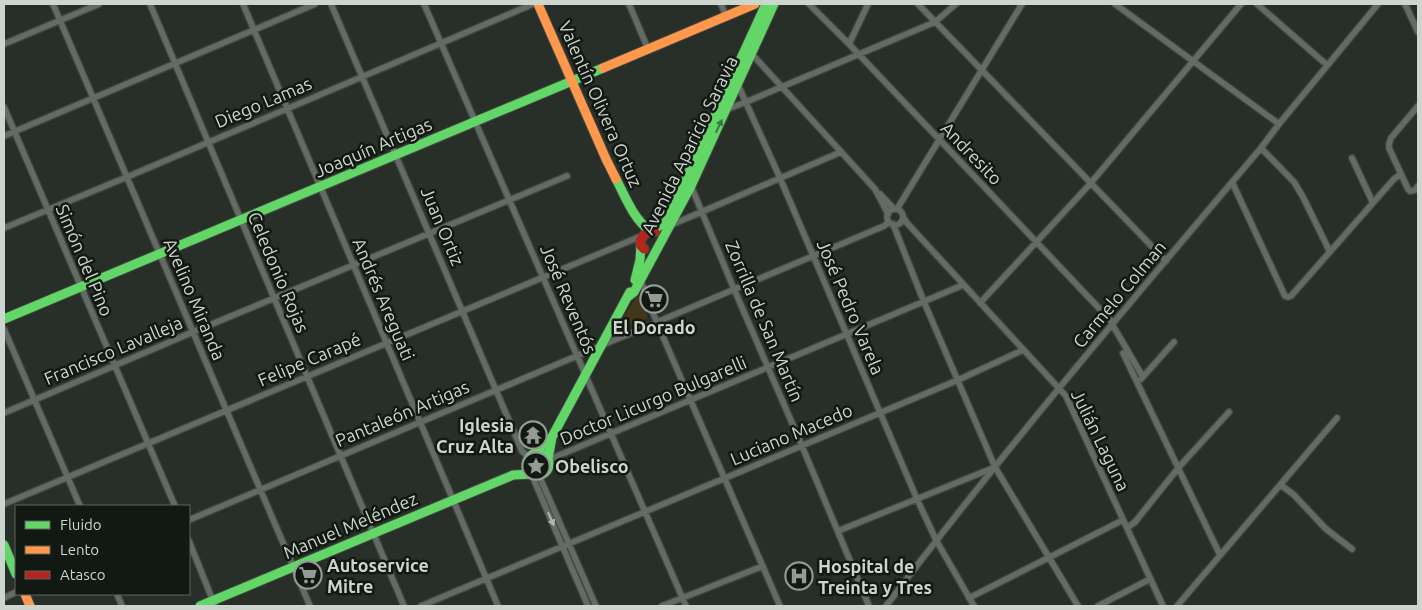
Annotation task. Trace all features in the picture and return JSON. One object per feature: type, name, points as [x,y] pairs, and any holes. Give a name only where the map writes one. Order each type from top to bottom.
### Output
[{"type":"street","name":"Avelino Miranda","points":[[53,4],[310,606]]},
{"type":"street","points":[[4,44],[99,4]]},
{"type":"street","name":"Celedonio Rojas","points":[[150,4],[404,606]]},
{"type":"street","name":"Andrés Areguati","points":[[243,4],[498,606]]},
{"type":"street","points":[[4,136],[315,4]]},
{"type":"street","name":"Juan Ortiz","points":[[331,4],[522,451],[530,458]]},
{"type":"street","name":"José Reventós","points":[[424,4],[686,606]]},
{"type":"street","name":"Diego Lamas","points":[[4,228],[533,4]]},
{"type":"street","name":"Valentín Olivera Ortuz","points":[[538,4],[606,159],[636,218],[651,231]]},
{"type":"street","points":[[629,4],[648,49]]},
{"type":"street","points":[[721,4],[726,16]]},
{"type":"street","name":"Joaquín Artigas","points":[[4,320],[755,4]]},
{"type":"street","name":"Avenida Aparicio Saravia","points":[[629,296],[634,292],[691,186],[722,109],[738,85],[766,4]]},
{"type":"street","name":"Avenida Aparicio Saravia","points":[[651,231],[666,222],[748,52],[774,4]]},
{"type":"street","name":"Andresito","points":[[809,4],[850,44],[858,55],[1112,323],[1141,380]]},
{"type":"street","points":[[850,44],[868,4]]},
{"type":"street","points":[[918,4],[1166,261]]},
{"type":"street","points":[[722,109],[746,102],[935,22],[956,4]]},
{"type":"street","points":[[888,214],[895,209],[1022,4]]},
{"type":"street","points":[[1115,4],[1279,124]]},
{"type":"street","points":[[980,303],[1090,184],[1242,4]]},
{"type":"street","points":[[1257,4],[1327,65]]},
{"type":"street","name":"Carmelo Colman","points":[[886,606],[936,540],[1112,323],[1261,148],[1378,4]]},
{"type":"street","points":[[1405,4],[1418,32]]},
{"type":"street","points":[[748,52],[875,189],[895,209],[901,212],[903,217],[898,224],[891,223]]},
{"type":"street","name":"José Pedro Varela","points":[[738,85],[780,178],[917,499],[936,540],[974,606]]},
{"type":"street","points":[[1418,106],[1391,138],[1389,144],[1389,148],[1408,189],[1410,191],[1415,190],[1418,186]]},
{"type":"street","name":"Simón del Pino","points":[[4,107],[174,505]]},
{"type":"street","points":[[1261,148],[1294,182],[1330,252]]},
{"type":"street","points":[[671,224],[840,152]]},
{"type":"street","points":[[1352,158],[1373,202]]},
{"type":"street","points":[[1232,182],[1285,296],[1288,297],[1292,296],[1373,202],[1400,174]]},
{"type":"street","name":"Francisco Lavalleja","points":[[4,413],[567,176]]},
{"type":"street","name":"Zorrilla de San Martín","points":[[691,186],[869,606]]},
{"type":"street","points":[[875,189],[888,214],[887,217],[995,467],[1078,606]]},
{"type":"street","name":"Julián Laguna","points":[[903,217],[1066,396],[1163,606]]},
{"type":"street","name":"Valentín Olivera Ortuz","points":[[636,218],[640,241]]},
{"type":"street","name":"Pantaleón Artigas","points":[[190,520],[891,223]]},
{"type":"street","points":[[651,231],[658,236],[658,248],[647,252],[640,241],[645,233],[651,231]]},
{"type":"street","name":"Felipe Carapé","points":[[4,504],[543,278],[629,240],[640,241]]},
{"type":"street","name":"Avenida Aparicio Saravia","points":[[548,460],[552,437],[629,296],[637,275],[640,260],[640,241]]},
{"type":"street","points":[[640,279],[657,323],[780,606]]},
{"type":"street","name":"Doctor Licurgo Bulgarelli","points":[[548,460],[963,285]]},
{"type":"street","points":[[4,329],[80,505]]},
{"type":"street","points":[[610,332],[627,335]]},
{"type":"street","points":[[1141,380],[1174,342]]},
{"type":"street","name":"Luciano Macedo","points":[[421,606],[958,380],[1023,350]]},
{"type":"street","points":[[1123,353],[1141,380],[1220,554]]},
{"type":"street","points":[[1127,528],[1135,522],[1179,467],[1229,412]]},
{"type":"street","points":[[1177,606],[1337,418]]},
{"type":"street","name":"Avenida Aparicio Saravia","points":[[530,458],[552,437]]},
{"type":"street","points":[[541,454],[548,460],[548,468],[545,473],[535,474],[527,466],[530,458],[541,454]]},
{"type":"street","name":"Manuel Meléndez","points":[[513,475],[530,458]]},
{"type":"street","points":[[838,531],[995,467]]},
{"type":"street","points":[[535,474],[534,480],[596,606]]},
{"type":"street","name":"Manuel Meléndez","points":[[200,606],[214,604],[293,567],[513,475],[535,474]]},
{"type":"street","points":[[1281,484],[1326,529],[1352,549]]},
{"type":"street","points":[[969,598],[1123,520]]},
{"type":"street","points":[[190,544],[214,604]]},
{"type":"street","points":[[4,545],[15,572]]},
{"type":"street","points":[[566,545],[588,606]]},
{"type":"street","points":[[662,606],[763,566]]},
{"type":"street","points":[[1098,606],[1150,579]]},
{"type":"shaded area","points":[[638,295],[648,318],[624,328],[617,327]]},
{"type":"traffic: fast","points":[[651,231],[666,222],[766,4]]},
{"type":"traffic: fast","points":[[629,296],[634,292],[691,186],[774,4]]},
{"type":"traffic: fast","points":[[4,319],[603,68]]},
{"type":"traffic: fast","points":[[616,179],[634,214],[650,231]]},
{"type":"traffic: fast","points":[[635,280],[641,246]]},
{"type":"traffic: fast","points":[[548,459],[552,437],[630,292]]},
{"type":"traffic: fast","points":[[532,455],[552,437]]},
{"type":"traffic: fast","points":[[538,453],[546,456],[549,464],[546,472],[538,475],[530,472],[527,464],[530,456],[538,453]]},
{"type":"traffic: fast","points":[[200,606],[513,475],[532,474]]},
{"type":"traffic: fast","points":[[4,545],[15,572]]},
{"type":"traffic: slow","points":[[538,4],[616,179]]},
{"type":"traffic: slow","points":[[603,68],[755,4]]},
{"type":"traffic: slow","points":[[25,595],[30,606]]},
{"type":"traffic: jam","points":[[644,249],[640,241],[650,231],[655,232]]},
{"type":"place","name":"El Dorado","points":[[654,299]]},
{"type":"place","name":"Iglesia Cruz Alta","points":[[533,435]]},
{"type":"place","name":"Obelisco","points":[[536,466]]},
{"type":"place","name":"Autoservice Mitre","points":[[308,575]]},
{"type":"place","name":"Hospital de Treinta y Tres","points":[[799,576]]}]
